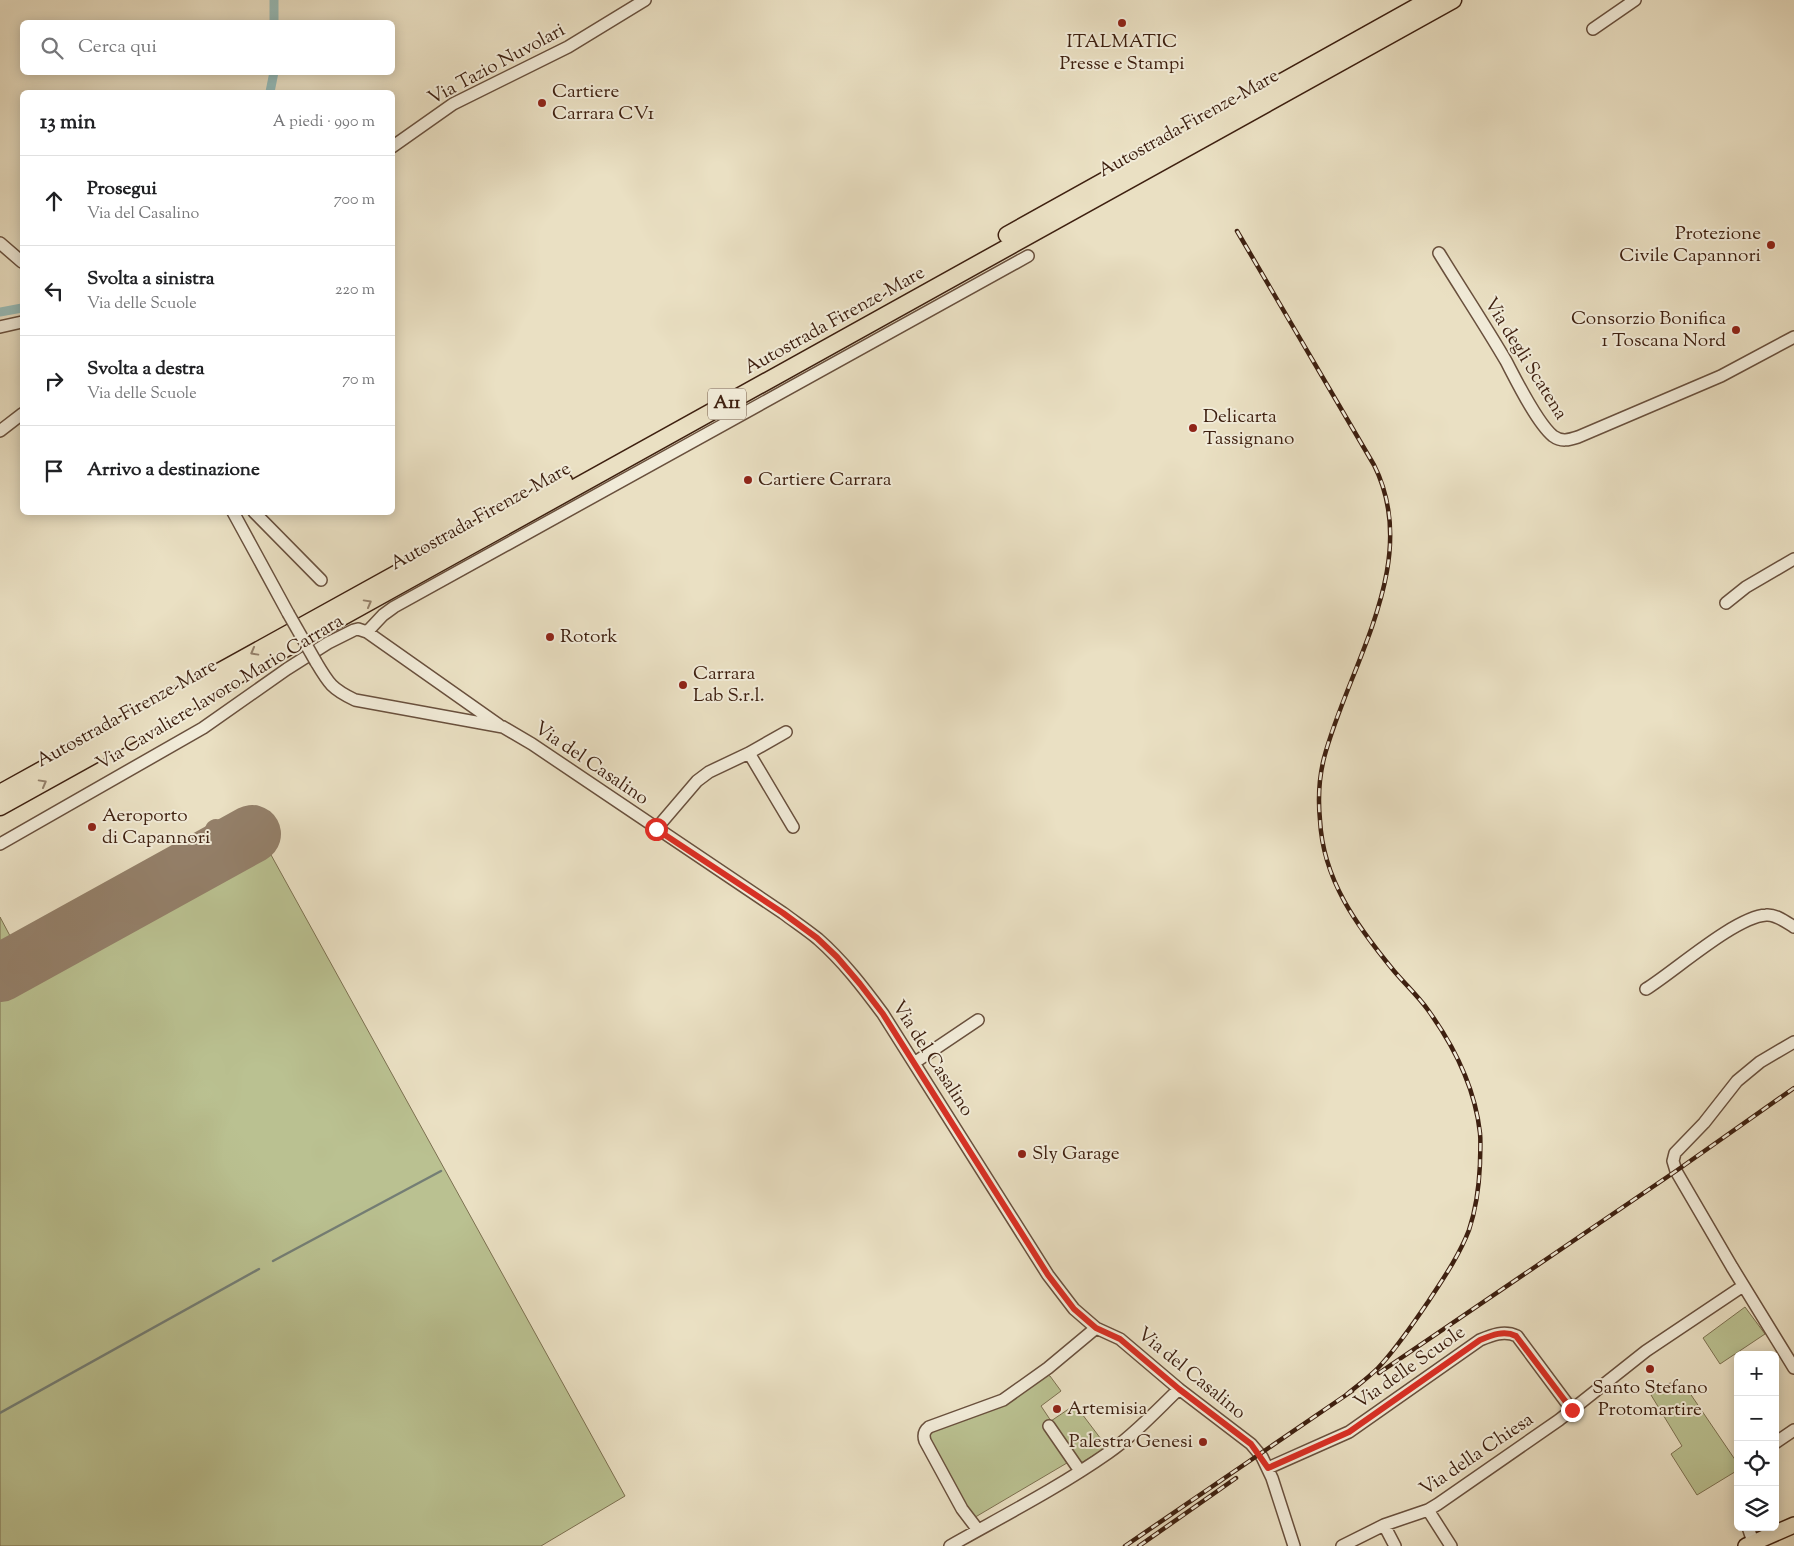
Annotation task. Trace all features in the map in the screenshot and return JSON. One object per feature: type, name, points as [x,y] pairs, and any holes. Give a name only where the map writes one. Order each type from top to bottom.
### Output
[{"type":"highway","name":"Autostrada Firenze-Mare","points":[[0,793],[328,610],[732,389],[1429,0]]},
{"type":"highway","name":"Autostrada Firenze-Mare","points":[[0,807],[1453,0]]},
{"type":"main road","points":[[1750,1544],[1794,1525]]},
{"type":"street","name":"Via Tazio Nuvolari","points":[[395,145],[453,104],[568,47],[645,0]]},
{"type":"street","points":[[1593,29],[1635,0]]},
{"type":"street","points":[[0,243],[20,260]]},
{"type":"street","name":"Via degli Scatena","points":[[1439,253],[1542,423],[1559,440],[1578,437],[1721,376],[1794,337]]},
{"type":"street","points":[[367,632],[383,615],[394,607],[1028,256]]},
{"type":"street","points":[[0,327],[20,322]]},
{"type":"street","points":[[0,431],[20,416]]},
{"type":"street","name":"Via del Casalino","points":[[235,515],[316,662],[329,684],[338,692],[355,700],[503,727],[532,744],[783,913],[817,938],[837,957],[883,1014],[1048,1275],[1074,1309],[1096,1328],[1120,1339],[1179,1389],[1251,1444],[1268,1468],[1294,1546]]},
{"type":"street","points":[[257,515],[321,580]]},
{"type":"street","points":[[1726,604],[1746,587],[1794,559]]},
{"type":"street","name":"Via Cavaliere lavoro Mario Carrara","points":[[0,844],[203,728],[328,643],[354,630],[367,632],[503,727]]},
{"type":"street","points":[[656,829],[701,777],[786,732]]},
{"type":"street","points":[[749,753],[793,827]]},
{"type":"street","points":[[1646,989],[1730,930],[1752,919],[1767,914],[1781,919],[1794,927]]},
{"type":"street","points":[[914,1063],[978,1020]]},
{"type":"street","points":[[1794,1042],[1760,1062],[1737,1081],[1704,1123],[1675,1153],[1673,1162],[1676,1171],[1743,1286],[1794,1368]]},
{"type":"street","name":"Via della Chiesa","points":[[1342,1546],[1384,1525],[1428,1510],[1572,1410],[1646,1352],[1743,1286]]},
{"type":"street","points":[[978,1530],[962,1510],[926,1442],[924,1436],[926,1430],[929,1427],[1003,1400],[1048,1368],[1096,1328]]},
{"type":"street","name":"Via delle Scuole","points":[[1268,1468],[1349,1432],[1480,1340],[1493,1334],[1510,1332],[1516,1336],[1572,1410]]},
{"type":"street","points":[[950,1546],[1107,1454],[1130,1436],[1179,1389]]},
{"type":"street","points":[[1049,1426],[1080,1471]]},
{"type":"street","points":[[1778,1441],[1794,1430]]},
{"type":"street","points":[[1428,1510],[1451,1546]]},
{"type":"street","points":[[1384,1525],[1395,1546]]},
{"type":"street","points":[[1748,1531],[1750,1544]]},
{"type":"green space","points":[[265,844],[625,1496],[541,1546],[0,1546],[0,991]]},
{"type":"green space","points":[[0,917],[17,949],[0,958]]},
{"type":"green space","points":[[1745,1307],[1765,1334],[1740,1351],[1734,1351],[1734,1355],[1720,1364],[1703,1338]]},
{"type":"green space","points":[[1042,1373],[1050,1376],[1061,1391],[1041,1406],[1051,1421],[1073,1406],[1079,1410],[1107,1447],[1081,1463],[1072,1460],[972,1519],[928,1440],[929,1431],[1006,1403]]},
{"type":"green space","points":[[1670,1383],[1685,1386],[1734,1458],[1734,1472],[1697,1495],[1671,1454],[1682,1446],[1651,1395]]},
{"type":"waterway","points":[[274,0],[274,20]]},
{"type":"waterway","points":[[270,90],[273,75]]},
{"type":"waterway","points":[[0,312],[20,308]]},
{"type":"waterway","points":[[273,1261],[441,1171]]},
{"type":"waterway","points":[[0,1413],[259,1269]]},
{"type":"taxiway","points":[[216,830],[225,848]]},
{"type":"runway","points":[[0,973],[252,834]]},
{"type":"railway","points":[[1237,231],[1374,465],[1387,502],[1390,539],[1386,576],[1376,613],[1335,723],[1321,773],[1319,812],[1328,863],[1344,901],[1367,937],[1424,1005],[1455,1053],[1468,1084],[1480,1133],[1477,1198],[1469,1230],[1460,1249],[1434,1293],[1398,1344],[1378,1368],[1346,1395]]},
{"type":"railway","points":[[1379,1373],[1676,1171],[1794,1088]]},
{"type":"railway","points":[[1125,1546],[1352,1391]]},
{"type":"railway","points":[[1139,1546],[1236,1478]]},
{"type":"place","name":"ITALMATIC Presse e Stampi","points":[[1122,23]]},
{"type":"place","name":"Cartiere Carrara CV1","points":[[542,103]]},
{"type":"place","name":"Protezione Civile Capannori","points":[[1771,245]]},
{"type":"place","name":"Consorzio Bonifica 1 Toscana Nord","points":[[1736,330]]},
{"type":"place","name":"Delicarta Tassignano","points":[[1193,428]]},
{"type":"place","name":"Cartiere Carrara","points":[[748,480]]},
{"type":"place","name":"Rotork","points":[[550,637]]},
{"type":"place","name":"Carrara Lab S.r.l.","points":[[683,685]]},
{"type":"place","name":"Aeroporto di Capannori","points":[[92,827]]},
{"type":"place","name":"Sly Garage","points":[[1022,1154]]},
{"type":"place","name":"Santo Stefano Protomartire","points":[[1650,1369]]},
{"type":"place","name":"Artemisia","points":[[1057,1409]]},
{"type":"place","name":"Palestra Genesi","points":[[1203,1442]]},
{"type":"route","points":[[656,829],[783,913],[817,938],[837,957],[883,1014],[1048,1275],[1074,1309],[1100,1331],[1120,1339],[1179,1389],[1251,1444],[1268,1468],[1349,1432],[1480,1340],[1493,1334],[1510,1332],[1516,1336],[1572,1410]]}]
